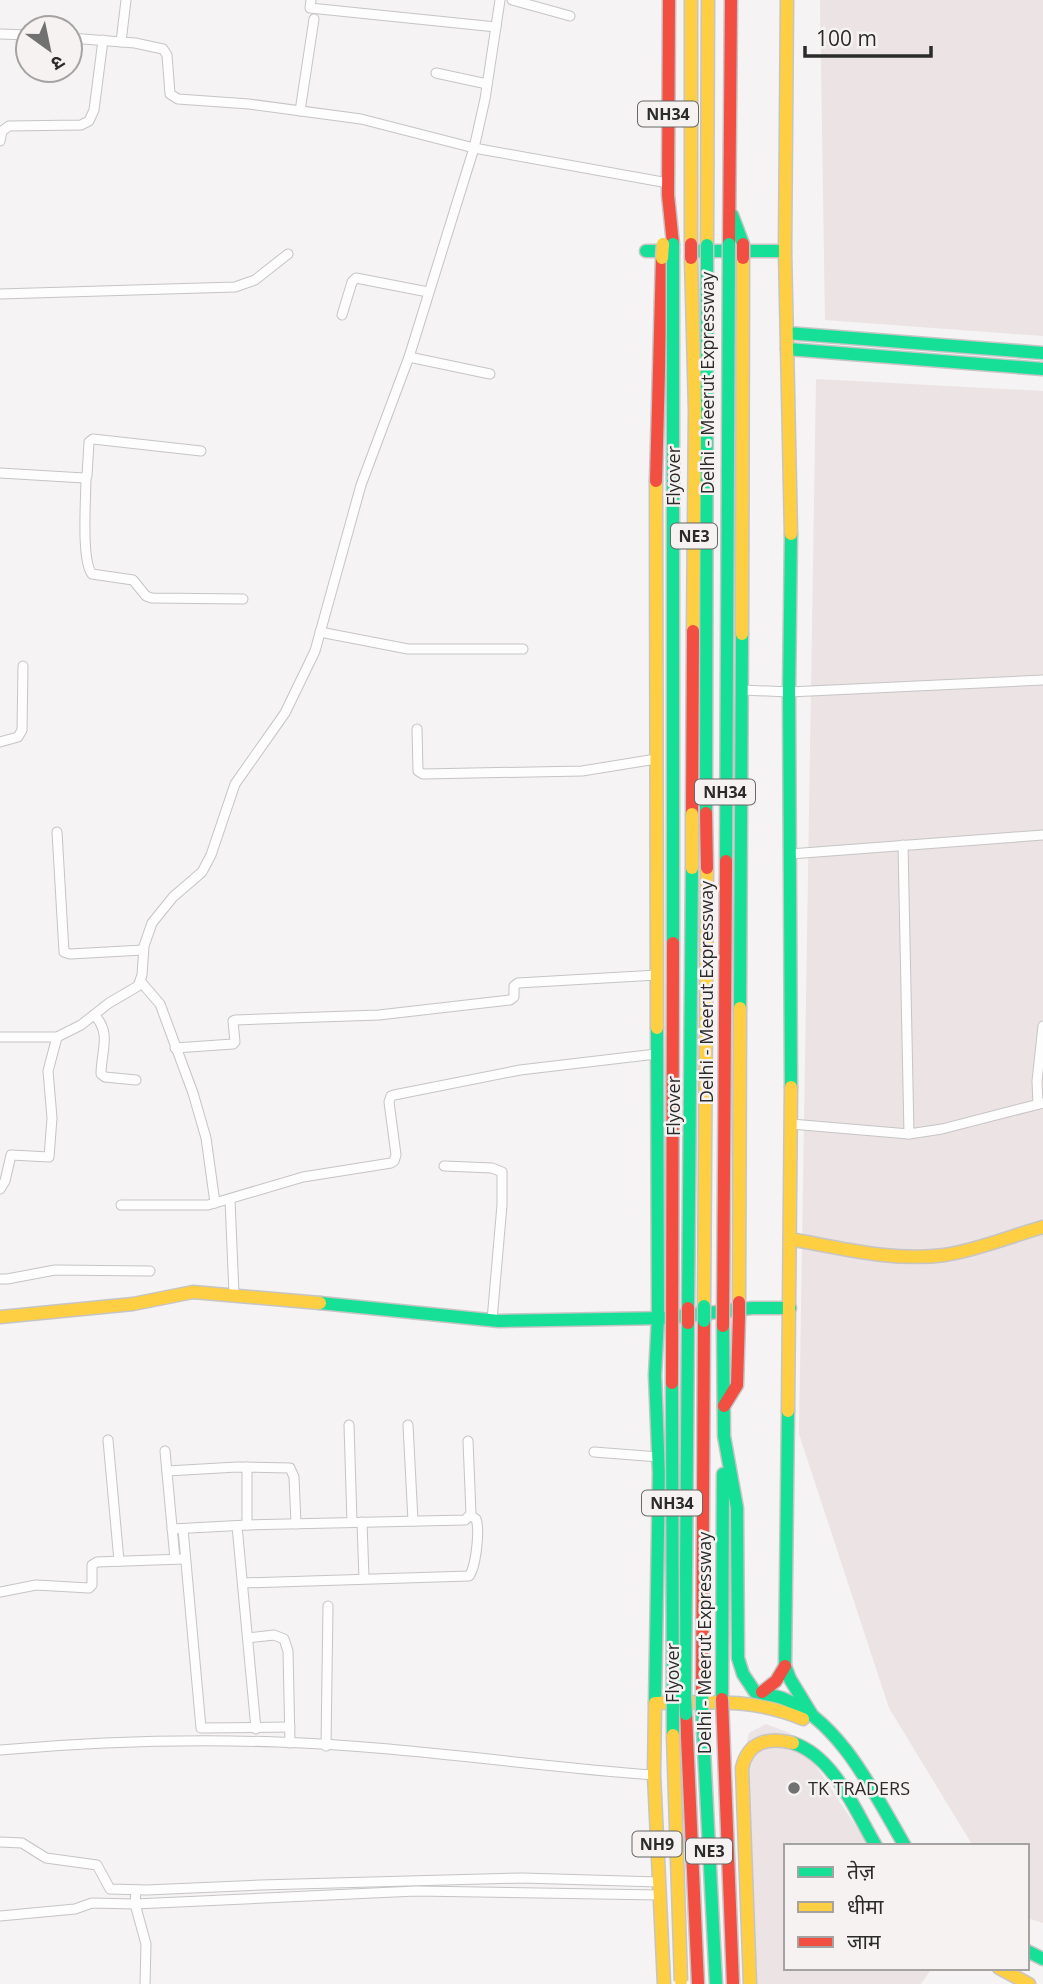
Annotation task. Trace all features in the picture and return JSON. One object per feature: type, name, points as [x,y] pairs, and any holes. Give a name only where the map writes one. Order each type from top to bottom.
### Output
[{"type":"main road","name":"NH34","points":[[668,183],[670,0]]},
{"type":"main road","name":"Delhi - Meerut Expressway","points":[[691,0],[691,258],[699,813],[707,867],[702,1711],[716,1984]]},
{"type":"main road","name":"Delhi - Meerut Expressway","points":[[698,1984],[685,1696],[692,867],[699,813],[708,0]]},
{"type":"main road","name":"NH34","points":[[731,0],[722,1699],[733,1984]]},
{"type":"main road","points":[[787,0],[785,251],[790,527],[791,1124],[785,1666],[808,1717]]},
{"type":"main road","name":"Flyover","points":[[668,183],[673,228],[668,244],[672,1696],[681,1983]]},
{"type":"main road","points":[[724,1406],[737,1385],[743,690],[743,244],[729,208]]},
{"type":"main road","points":[[668,244],[663,258],[656,463],[658,1318],[655,1375],[659,1457],[655,1703],[764,1704],[808,1717]]},
{"type":"main road","points":[[646,251],[785,251]]},
{"type":"main road","points":[[787,333],[1043,353]]},
{"type":"main road","points":[[787,349],[1043,369]]},
{"type":"main road","points":[[656,827],[741,827]]},
{"type":"main road","points":[[656,852],[742,852]]},
{"type":"main road","points":[[790,1239],[864,1251],[930,1256],[952,1253],[1043,1227]]},
{"type":"main road","points":[[0,1317],[133,1304],[193,1292],[492,1320],[658,1318],[752,1308],[790,1308]]},
{"type":"main road","name":"NH34","points":[[724,1436],[737,1508],[738,1658],[743,1674],[759,1692]]},
{"type":"main road","points":[[759,1692],[776,1681],[785,1666]]},
{"type":"main road","points":[[759,1692],[773,1692],[785,1697],[842,1749],[866,1781],[904,1844]]},
{"type":"main road","name":"NH9","points":[[655,1703],[654,1775],[664,1984]]},
{"type":"main road","points":[[750,1984],[742,1768],[744,1757],[757,1742],[773,1740],[796,1744],[811,1751],[824,1765],[875,1844]]},
{"type":"main road","points":[[843,1793],[838,1775],[846,1767],[853,1769],[866,1781]]},
{"type":"main road","points":[[1003,1970],[1029,1984]]},
{"type":"street","points":[[121,42],[126,0]]},
{"type":"street","points":[[311,0],[310,8],[496,27]]},
{"type":"street","points":[[0,1037],[57,1037],[81,1025],[135,989],[141,982],[147,933],[159,913],[191,883],[206,863],[235,784],[285,713],[301,683],[320,632],[361,485],[409,357],[474,148],[500,0]]},
{"type":"street","points":[[512,0],[570,16]]},
{"type":"street","points":[[300,110],[314,19]]},
{"type":"street","points":[[84,39],[158,47],[166,51],[169,89],[173,97],[361,119],[474,148],[668,183]]},
{"type":"street","points":[[0,141],[2,131],[9,126],[81,125],[89,121],[94,110],[103,40]]},
{"type":"street","points":[[436,73],[487,84]]},
{"type":"street","points":[[0,294],[235,287],[261,276],[288,254]]},
{"type":"street","points":[[342,315],[352,282],[356,278],[428,292]]},
{"type":"street","points":[[409,357],[489,374]]},
{"type":"street","points":[[201,451],[93,439],[89,442],[86,477],[88,567],[92,574],[133,580],[148,598],[243,599]]},
{"type":"street","points":[[0,473],[86,477]]},
{"type":"street","points":[[320,632],[408,649],[523,649]]},
{"type":"street","points":[[0,742],[21,734],[23,666]]},
{"type":"street","points":[[743,690],[789,692],[1043,680]]},
{"type":"street","points":[[417,729],[416,765],[420,773],[582,771],[656,760]]},
{"type":"street","points":[[57,832],[64,952],[69,954],[143,950]]},
{"type":"street","points":[[790,853],[1043,835]]},
{"type":"street","points":[[903,845],[909,1134]]},
{"type":"street","points":[[174,1048],[233,1044],[235,1020],[379,1014],[510,1000],[514,997],[514,986],[517,982],[657,975]]},
{"type":"street","points":[[141,982],[160,1004],[200,1117],[215,1203]]},
{"type":"street","points":[[94,1015],[102,1022],[105,1031],[101,1074],[105,1077],[136,1080]]},
{"type":"street","points":[[791,1124],[909,1134],[935,1131],[1041,1103],[1037,1081],[1043,1026]]},
{"type":"street","points":[[0,1189],[5,1181],[11,1155],[48,1157],[52,1102],[48,1071],[57,1037]]},
{"type":"street","points":[[121,1205],[185,1206],[215,1203],[303,1177],[394,1161],[396,1155],[389,1102],[391,1096],[520,1070],[656,1054]]},
{"type":"street","points":[[444,1167],[492,1168],[502,1172],[502,1205],[492,1320]]},
{"type":"street","points":[[230,1200],[234,1294]]},
{"type":"street","points":[[0,1279],[55,1270],[150,1271]]},
{"type":"street","points":[[349,1425],[364,1578]]},
{"type":"street","points":[[408,1425],[413,1521]]},
{"type":"street","points":[[108,1440],[119,1561]]},
{"type":"street","points":[[468,1441],[471,1516]]},
{"type":"street","points":[[165,1451],[172,1529],[180,1559],[201,1728],[290,1727]]},
{"type":"street","points":[[594,1452],[659,1457]]},
{"type":"street","points":[[247,1467],[242,1525],[243,1583],[256,1728]]},
{"type":"street","points":[[167,1471],[284,1467],[293,1471],[296,1524]]},
{"type":"street","points":[[172,1529],[465,1520],[471,1516]]},
{"type":"street","points":[[243,1583],[469,1576],[478,1526],[476,1519],[471,1516]]},
{"type":"street","points":[[180,1559],[184,1529]]},
{"type":"street","points":[[0,1592],[36,1585],[89,1588],[92,1585],[94,1563],[180,1559]]},
{"type":"street","points":[[327,1746],[328,1606]]},
{"type":"street","points":[[248,1639],[274,1635],[284,1639],[288,1651],[290,1743]]},
{"type":"street","points":[[0,1750],[109,1742],[290,1743],[654,1775]]},
{"type":"street","points":[[0,1842],[22,1843],[46,1858],[97,1865],[110,1889],[560,1879],[659,1888]]},
{"type":"street","points":[[559,1893],[560,1879]]},
{"type":"street","points":[[0,1916],[75,1909],[92,1903],[135,1904],[415,1892],[559,1893],[659,1888]]},
{"type":"street","points":[[136,1890],[135,1904],[146,1944],[145,1984]]},
{"type":"shaded area","points":[[820,0],[1043,0],[1043,336],[825,320]]},
{"type":"shaded area","points":[[816,379],[1043,391],[1043,1923],[1029,1919],[1029,1844],[972,1844],[889,1708],[799,1434]]},
{"type":"shaded area","points":[[766,1724],[790,1733],[804,1748],[868,1844],[784,1844],[784,1970],[931,1970],[921,1984],[755,1984],[744,1754],[749,1733]]},
{"type":"traffic: fast","points":[[732,215],[743,244]]},
{"type":"traffic: fast","points":[[673,244],[673,943]]},
{"type":"traffic: fast","points":[[726,861],[729,244]]},
{"type":"traffic: fast","points":[[707,245],[707,258]]},
{"type":"traffic: fast","points":[[646,251],[673,251]]},
{"type":"traffic: fast","points":[[698,251],[785,251]]},
{"type":"traffic: fast","points":[[706,813],[707,258]]},
{"type":"traffic: fast","points":[[787,333],[1043,353]]},
{"type":"traffic: fast","points":[[787,349],[1043,369]]},
{"type":"traffic: fast","points":[[791,534],[791,1087]]},
{"type":"traffic: fast","points":[[740,1008],[742,634]]},
{"type":"traffic: fast","points":[[688,1308],[692,868]]},
{"type":"traffic: fast","points":[[655,1703],[659,1474],[655,1375],[658,1318],[657,1028]]},
{"type":"traffic: fast","points":[[320,1303],[499,1321],[666,1318],[752,1308],[790,1308]]},
{"type":"traffic: fast","points":[[704,1306],[704,1321]]},
{"type":"traffic: fast","points":[[685,1696],[688,1323]]},
{"type":"traffic: fast","points":[[723,1326],[724,1436],[737,1508],[738,1658],[743,1674],[755,1692],[782,1698],[821,1723],[854,1761],[904,1844]]},
{"type":"traffic: fast","points":[[672,1383],[673,1735]]},
{"type":"traffic: fast","points":[[788,1411],[785,1666],[812,1715]]},
{"type":"traffic: fast","points":[[722,1699],[723,1474]]},
{"type":"traffic: fast","points":[[685,1696],[686,1714]]},
{"type":"traffic: fast","points":[[702,1696],[702,1711]]},
{"type":"traffic: fast","points":[[702,1711],[716,1984]]},
{"type":"traffic: fast","points":[[793,1743],[808,1750],[832,1773],[852,1802],[875,1844]]},
{"type":"traffic: fast","points":[[1029,1952],[1043,1959]]},
{"type":"traffic: slow","points":[[691,0],[691,244]]},
{"type":"traffic: slow","points":[[707,245],[708,0]]},
{"type":"traffic: slow","points":[[787,0],[785,251],[791,534]]},
{"type":"traffic: slow","points":[[662,258],[663,244]]},
{"type":"traffic: slow","points":[[691,258],[695,410],[693,631]]},
{"type":"traffic: slow","points":[[742,634],[743,258]]},
{"type":"traffic: slow","points":[[656,481],[657,1028]]},
{"type":"traffic: slow","points":[[692,814],[692,868]]},
{"type":"traffic: slow","points":[[704,1306],[707,868]]},
{"type":"traffic: slow","points":[[739,1302],[740,1008]]},
{"type":"traffic: slow","points":[[788,1411],[791,1087]]},
{"type":"traffic: slow","points":[[790,1239],[867,1253],[926,1257],[970,1250],[1043,1227]]},
{"type":"traffic: slow","points":[[0,1317],[133,1304],[193,1292],[320,1303]]},
{"type":"traffic: slow","points":[[664,1984],[654,1775],[655,1703],[749,1704],[803,1719]]},
{"type":"traffic: slow","points":[[673,1735],[681,1981]]},
{"type":"traffic: slow","points":[[750,1984],[742,1768],[749,1752],[761,1743],[793,1743]]},
{"type":"traffic: slow","points":[[1003,1970],[1029,1984]]},
{"type":"traffic: jam","points":[[669,0],[668,195],[673,244]]},
{"type":"traffic: jam","points":[[729,244],[731,0]]},
{"type":"traffic: jam","points":[[691,244],[691,258]]},
{"type":"traffic: jam","points":[[743,244],[743,258]]},
{"type":"traffic: jam","points":[[656,481],[662,258]]},
{"type":"traffic: jam","points":[[692,814],[693,631]]},
{"type":"traffic: jam","points":[[706,813],[707,868]]},
{"type":"traffic: jam","points":[[723,1326],[726,861]]},
{"type":"traffic: jam","points":[[672,1383],[673,943]]},
{"type":"traffic: jam","points":[[739,1302],[739,1317]]},
{"type":"traffic: jam","points":[[688,1308],[688,1323]]},
{"type":"traffic: jam","points":[[724,1406],[737,1385],[739,1317]]},
{"type":"traffic: jam","points":[[702,1696],[704,1321]]},
{"type":"traffic: jam","points":[[762,1692],[776,1681],[785,1666]]},
{"type":"traffic: jam","points":[[722,1699],[733,1984]]},
{"type":"traffic: jam","points":[[686,1714],[698,1984]]},
{"type":"place","name":"TK TRADERS","points":[[794,1788]]}]
